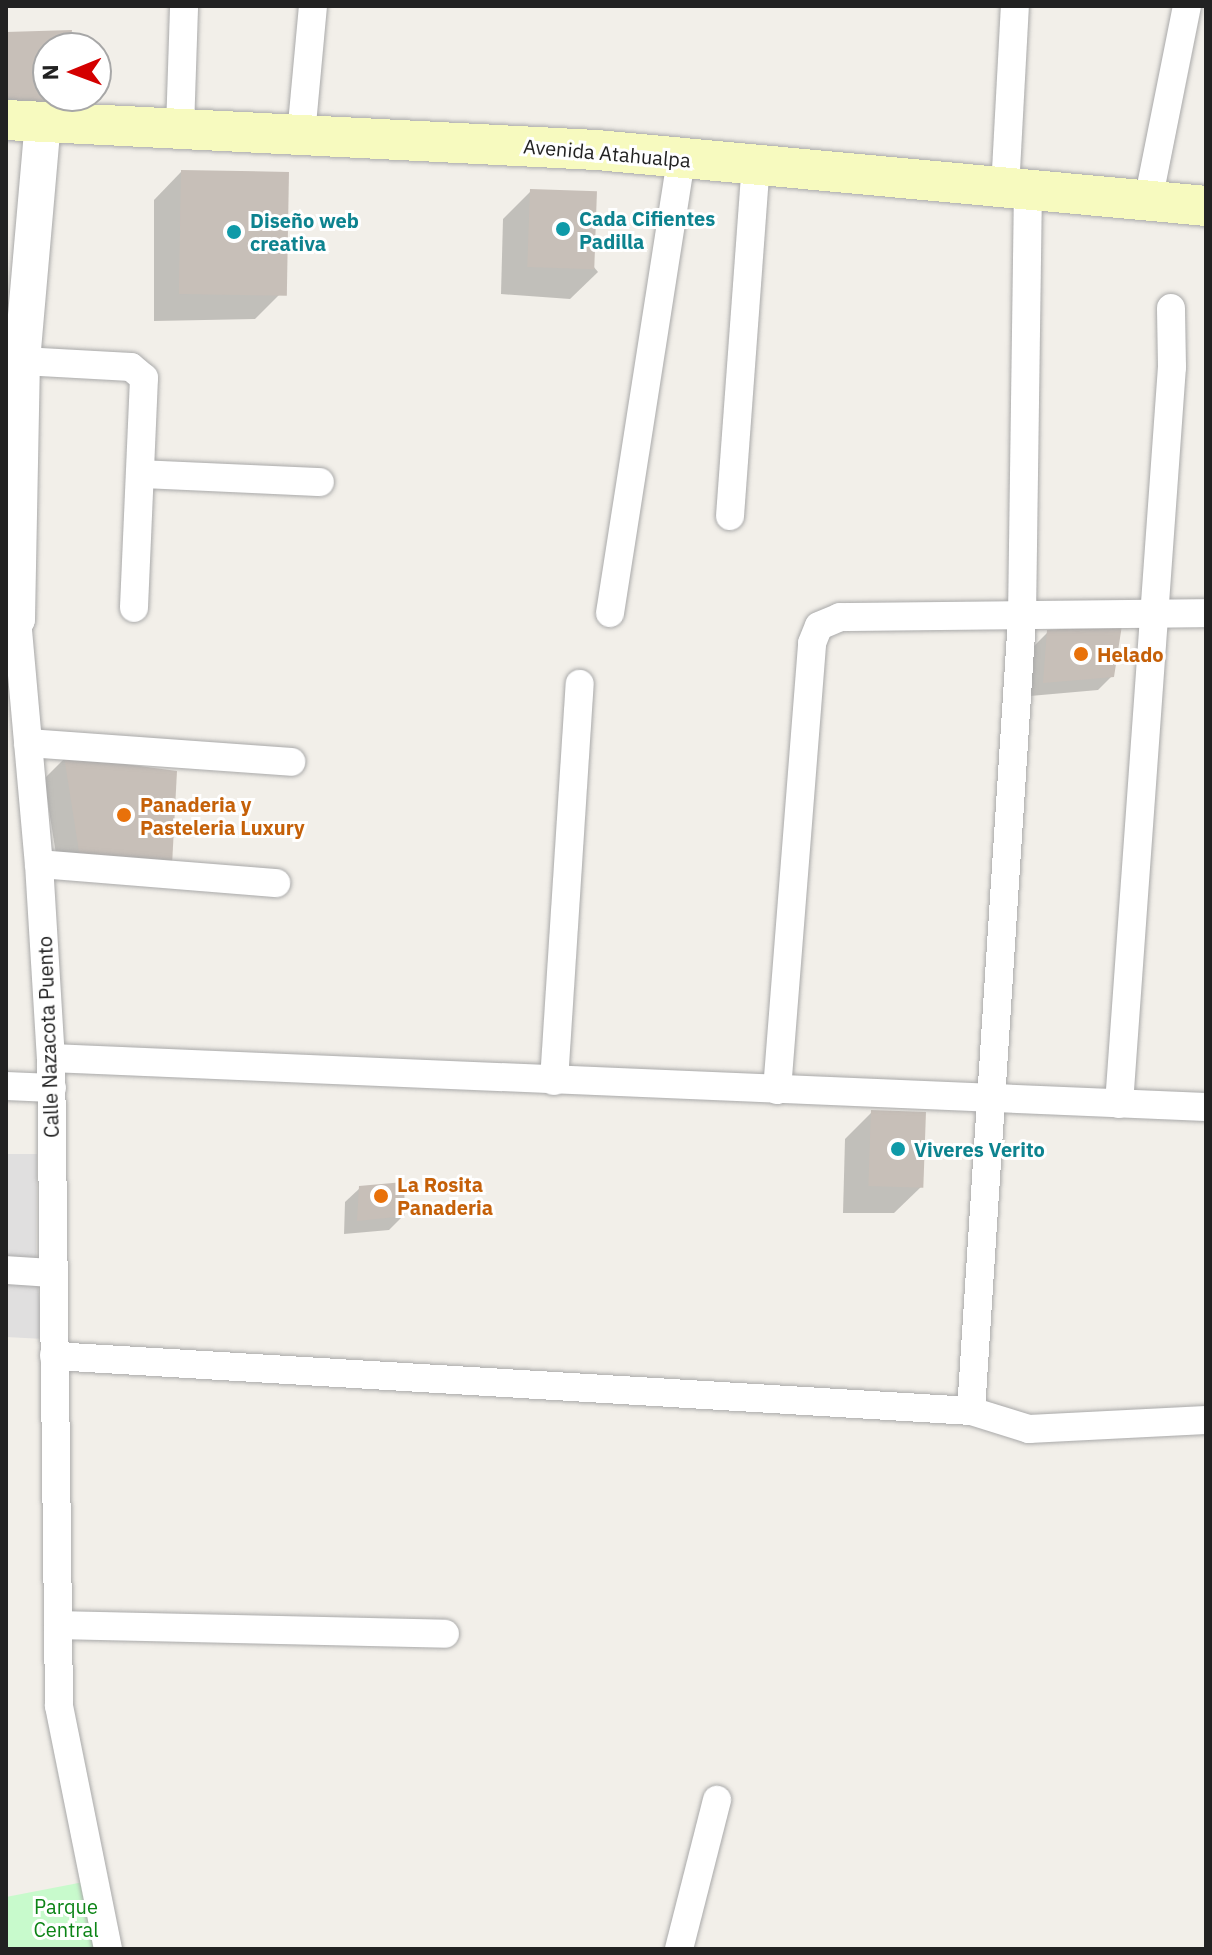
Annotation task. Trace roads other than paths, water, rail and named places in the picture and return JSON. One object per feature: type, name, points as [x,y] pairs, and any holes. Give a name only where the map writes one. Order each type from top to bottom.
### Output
[{"type":"main road","name":"Avenida Atahualpa","points":[[24,121],[597,150],[1206,206]]},
{"type":"street","points":[[180,129],[184,6]]},
{"type":"street","points":[[301,135],[313,6]]},
{"type":"street","points":[[971,1411],[1022,617],[1015,6]]},
{"type":"street","points":[[1148,201],[1187,6]]},
{"type":"street","name":"Calle Nazacota Puento","points":[[24,121],[22,361],[11,619],[28,743],[51,1058],[59,1706],[108,1949]]},
{"type":"street","points":[[610,613],[681,160]]},
{"type":"street","points":[[730,516],[756,165]]},
{"type":"street","points":[[1119,1104],[1172,367],[1171,308]]},
{"type":"street","points":[[22,361],[131,367],[144,378],[134,608]]},
{"type":"street","points":[[141,474],[320,482]]},
{"type":"street","points":[[777,1090],[812,643],[819,626],[840,617],[1206,613]]},
{"type":"street","points":[[554,1081],[580,684]]},
{"type":"street","points":[[28,743],[291,762]]},
{"type":"street","points":[[39,864],[276,883]]},
{"type":"street","points":[[51,1058],[1206,1107]]},
{"type":"street","points":[[6,1086],[52,1088]]},
{"type":"street","points":[[6,1270],[53,1273]]},
{"type":"street","points":[[54,1356],[971,1411],[1029,1429],[1206,1420]]},
{"type":"street","points":[[58,1625],[445,1634]]},
{"type":"street","points":[[679,1949],[717,1800]]},
{"type":"place","name":"Cada Cifientes Padilla","points":[[563,229]]},
{"type":"place","name":"Diseño web creativa","points":[[234,232]]},
{"type":"place","name":"Helado","points":[[1081,654]]},
{"type":"place","name":"Panaderia y Pasteleria Luxury","points":[[124,815]]},
{"type":"place","name":"Viveres Verito","points":[[898,1149]]},
{"type":"place","name":"La Rosita Panaderia","points":[[381,1196]]},
{"type":"park label","name":"Parque Central","points":[[66,1918]]}]
